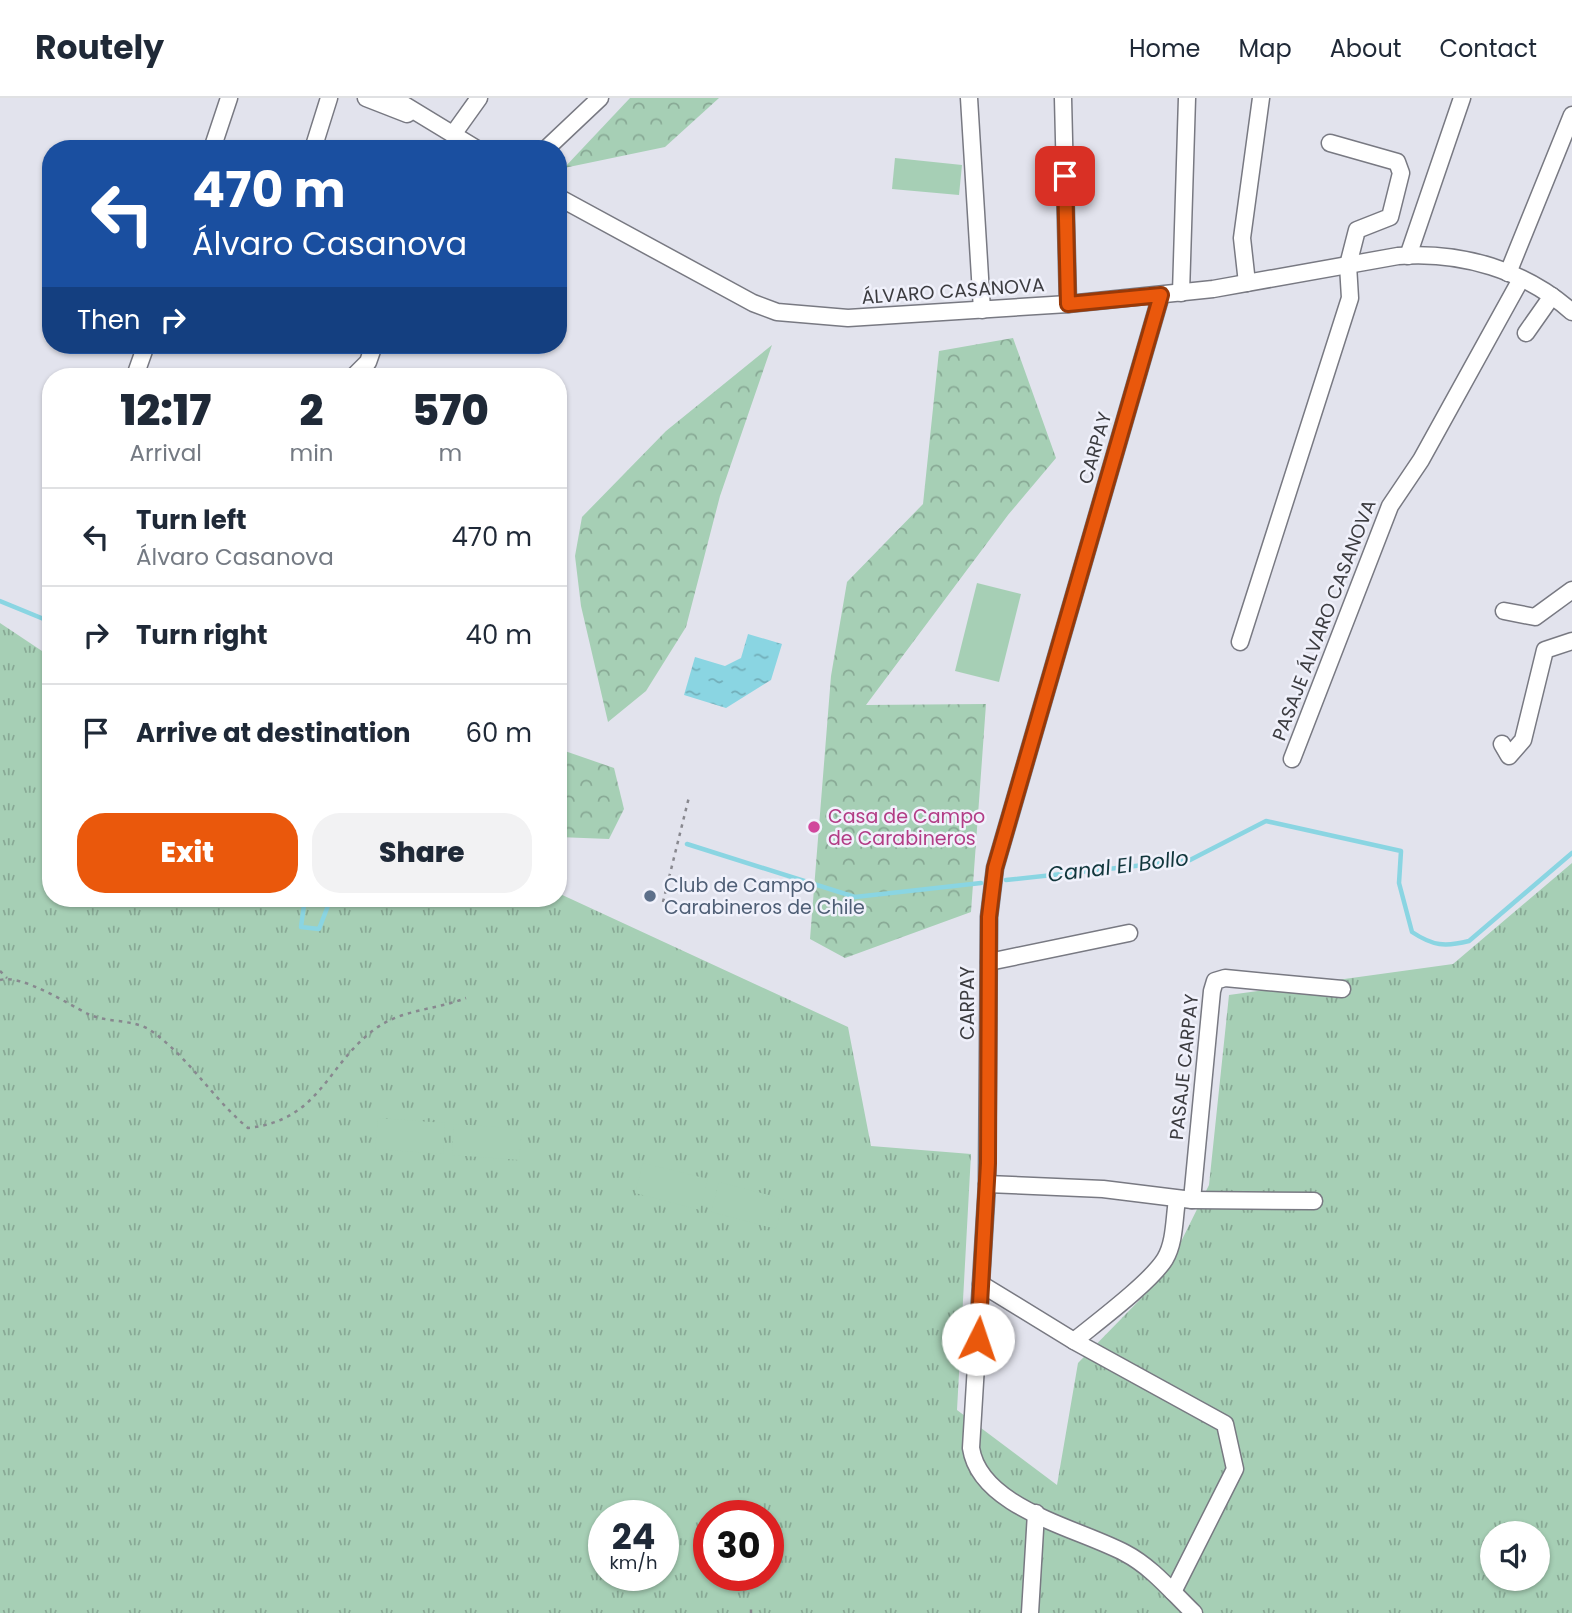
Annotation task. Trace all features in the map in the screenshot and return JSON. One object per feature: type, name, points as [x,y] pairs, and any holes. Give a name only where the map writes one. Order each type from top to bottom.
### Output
[{"type":"street","points":[[215,140],[229,98]]},
{"type":"street","points":[[316,140],[329,98]]},
{"type":"street","points":[[366,98],[395,111],[426,117]]},
{"type":"street","points":[[393,98],[464,140]]},
{"type":"street","points":[[454,133],[479,98]]},
{"type":"street","points":[[556,140],[600,98]]},
{"type":"street","points":[[969,98],[982,310]]},
{"type":"street","points":[[1063,98],[1068,304]]},
{"type":"street","points":[[1181,293],[1187,98]]},
{"type":"street","points":[[1248,283],[1242,238],[1261,98]]},
{"type":"street","points":[[1408,256],[1462,98]]},
{"type":"street","name":"PASAJE ÁLVARO CASANOVA","points":[[1292,760],[1390,506],[1421,460],[1515,276],[1572,115]]},
{"type":"street","points":[[1240,642],[1350,298],[1348,265],[1357,230],[1390,217],[1393,212],[1400,168],[1396,162],[1330,143]]},
{"type":"street","name":"ÁLVARO CASANOVA","points":[[567,202],[753,303],[777,312],[848,318],[1068,304],[1181,293],[1408,256],[1455,258],[1515,276],[1552,296],[1572,312]]},
{"type":"street","name":"CARPAY","points":[[1161,295],[995,868],[989,917],[987,1184],[972,1458],[980,1475],[992,1489],[1036,1513],[1126,1553],[1154,1573],[1194,1613]]},
{"type":"street","points":[[1526,333],[1552,296]]},
{"type":"street","points":[[1504,611],[1535,617],[1572,590]]},
{"type":"street","points":[[1503,744],[1509,756],[1523,740],[1545,650],[1572,641]]},
{"type":"street","points":[[989,962],[1129,933]]},
{"type":"street","name":"PASAJE CARPAY","points":[[1074,1341],[1113,1310],[1164,1260],[1185,1200],[1215,981],[1225,978],[1342,989]]},
{"type":"street","points":[[987,1184],[1103,1189],[1185,1200],[1314,1201]]},
{"type":"street","points":[[981,1284],[1074,1341],[1225,1424],[1235,1469],[1173,1592]]},
{"type":"street","points":[[1030,1613],[1036,1513]]},
{"type":"path","points":[[663,902],[689,797]]},
{"type":"path","points":[[0,971],[7,978],[46,992],[92,1016],[148,1028],[194,1068],[223,1106],[248,1128],[270,1126],[307,1105],[358,1044],[377,1027],[408,1012],[443,1007],[466,998]]},
{"type":"path","points":[[0,980],[7,978]]},
{"type":"path","points":[[751,1607],[751,1613]]},
{"type":"green space","points":[[630,98],[719,98],[665,147],[567,167]]},
{"type":"green space","points":[[895,158],[962,165],[959,195],[892,189]]},
{"type":"green space","points":[[1013,338],[1056,458],[1008,515],[866,705],[986,704],[971,912],[845,958],[810,939],[831,676],[847,582],[923,504],[939,351]]},
{"type":"green space","points":[[772,345],[720,496],[686,627],[646,691],[608,722],[581,606],[575,556],[582,517],[666,431]]},
{"type":"green space","points":[[977,583],[1021,594],[999,682],[955,671]]},
{"type":"green space","points":[[0,623],[42,651],[42,907],[567,907],[567,897],[848,1027],[871,1146],[971,1154],[957,1410],[1057,1485],[1078,1363],[1165,1274],[1209,1185],[1229,995],[1453,964],[1572,863],[1572,1613],[0,1613]]},
{"type":"green space","points":[[567,752],[614,768],[624,809],[609,839],[567,837]]},
{"type":"green space","points":[[378,1118],[445,1123],[443,1154],[375,1149]]},
{"type":"green space","points":[[454,1124],[522,1129],[519,1160],[452,1155]]},
{"type":"green space","points":[[643,1163],[708,1179],[700,1210],[635,1193]]},
{"type":"green space","points":[[719,1182],[784,1199],[776,1229],[711,1212]]},
{"type":"water","points":[[748,634],[782,644],[771,680],[726,708],[684,695],[695,657],[725,666],[741,658]]},
{"type":"waterway","name":"Canal El Bollo","points":[[0,601],[42,618]]},
{"type":"waterway","name":"Canal El Bollo","points":[[1006,880],[1190,860],[1266,821],[1401,851],[1399,883],[1412,932],[1433,943],[1453,944],[1469,941],[1572,853]]},
{"type":"waterway","name":"Canal El Bollo","points":[[687,844],[855,897],[981,883]]},
{"type":"waterway","name":"Canal El Bollo","points":[[304,907],[301,927],[319,929],[328,907]]},
{"type":"place","name":"Casa de Campo de Carabineros","points":[[814,827]]},
{"type":"place","name":"Club de Campo Carabineros de Chile","points":[[650,896]]},
{"type":"route","points":[[978,1339],[988,1163],[989,917],[995,868],[1161,295],[1068,304],[1065,176]]}]
